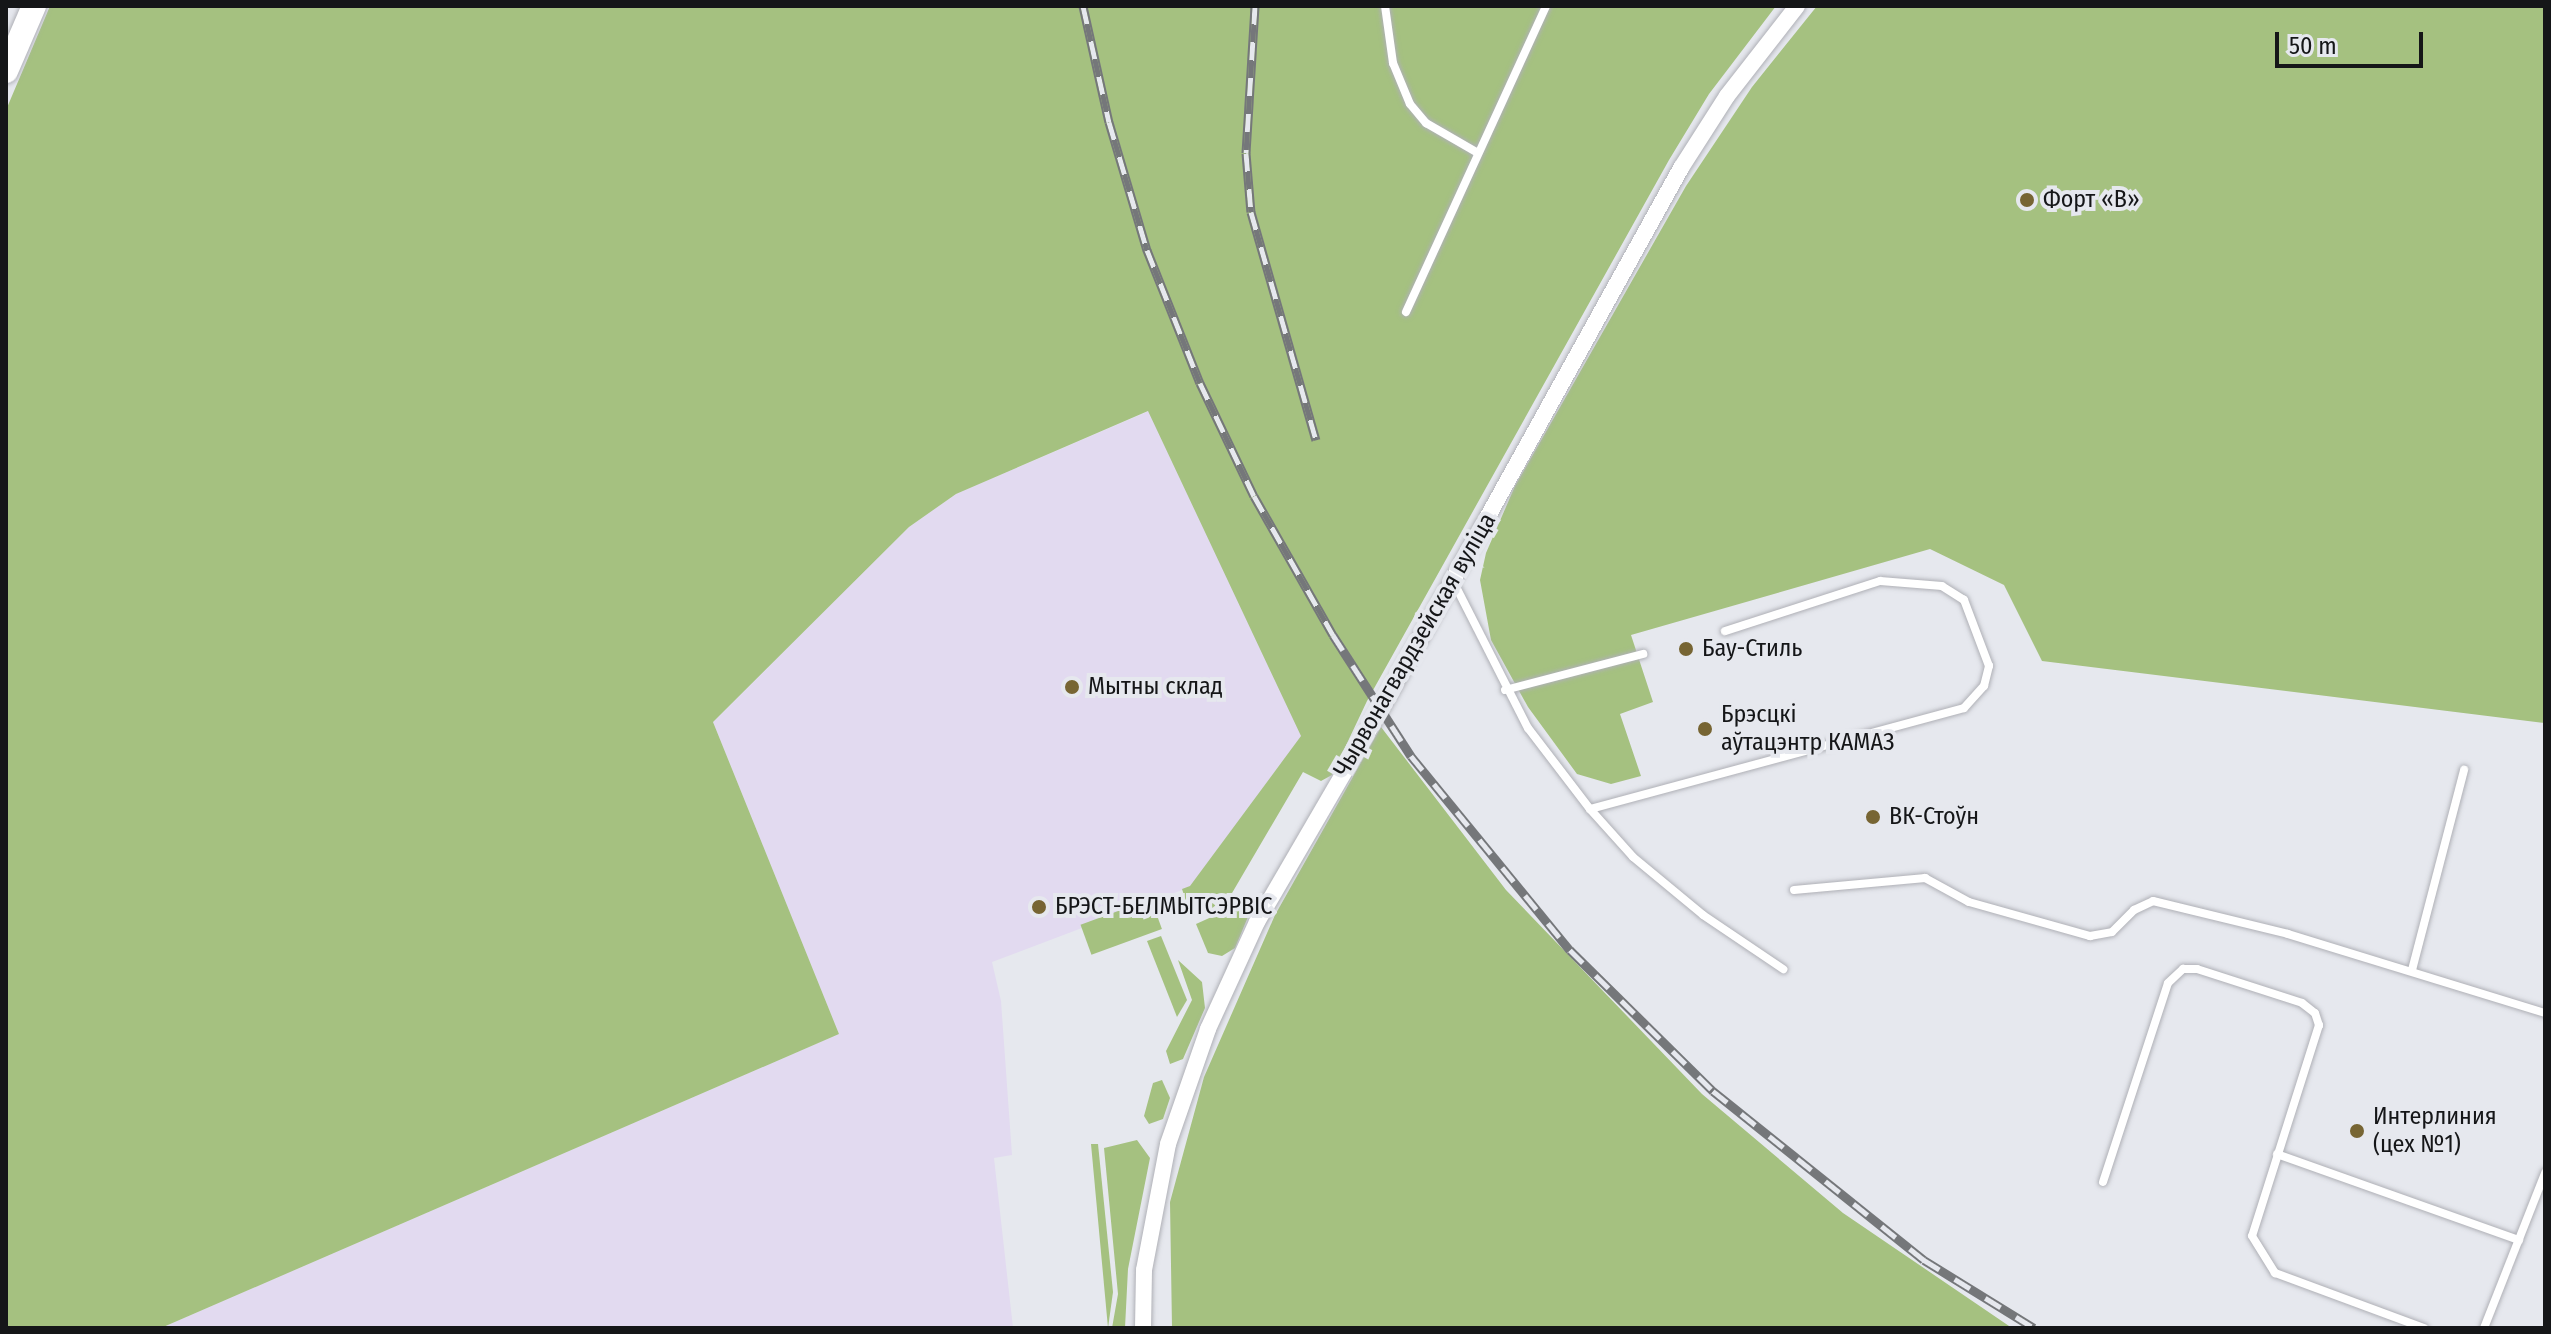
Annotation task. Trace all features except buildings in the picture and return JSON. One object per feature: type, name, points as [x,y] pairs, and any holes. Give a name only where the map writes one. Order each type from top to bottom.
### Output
[{"type":"main road","points":[[6,71],[34,6]]},
{"type":"street","name":"Чырвонагвардзейская вуліца","points":[[1143,1328],[1144,1270],[1168,1144],[1208,1029],[1257,922],[1453,580],[1681,168],[1745,72],[1797,6]]},
{"type":"lane","points":[[1385,6],[1393,63],[1410,104],[1426,123],[1478,153]]},
{"type":"lane","points":[[1406,312],[1546,6]]},
{"type":"lane","points":[[1453,580],[1505,690],[1590,809],[1633,857],[1703,915],[1783,969]]},
{"type":"lane","points":[[1590,809],[1964,708],[1984,686],[1989,666],[1964,600],[1942,586],[1880,581],[1725,631]]},
{"type":"lane","points":[[1505,690],[1643,654]]},
{"type":"lane","points":[[2412,970],[2464,770]]},
{"type":"lane","points":[[1794,890],[1925,878],[1969,902],[2090,936],[2112,932],[2134,910],[2153,901],[2412,970],[2545,1013]]},
{"type":"lane","points":[[2103,1182],[2168,983],[2183,969],[2197,969],[2302,1003],[2315,1013],[2319,1025],[2252,1236],[2262,1259],[2275,1273],[2424,1328]]},
{"type":"lane","points":[[2277,1154],[2519,1240]]},
{"type":"lane","points":[[2484,1328],[2545,1173]]},
{"type":"shaded area","points":[[1149,411],[1302,736],[1190,887],[992,962],[1001,1001],[1012,1155],[994,1158],[1013,1328],[161,1328],[839,1034],[713,722],[909,527],[956,494]]},
{"type":"green space","points":[[50,6],[1776,6],[1709,94],[1669,160],[1367,701],[1332,775],[1321,781],[1303,772],[1225,905],[1191,916],[1182,889],[1190,886],[1301,736],[1148,411],[956,494],[909,527],[713,722],[839,1034],[161,1328],[6,1328],[6,110]]},
{"type":"green space","points":[[1817,6],[2545,6],[2545,723],[2042,661],[2004,585],[1930,549],[1631,635],[1653,702],[1620,714],[1641,776],[1611,784],[1577,774],[1528,707],[1491,640],[1480,580],[1486,553],[1515,486],[1686,186],[1752,87]]},
{"type":"green space","points":[[1381,727],[1506,890],[1702,1094],[1843,1213],[2012,1328],[1172,1328],[1170,1202],[1204,1077],[1275,915]]},
{"type":"green space","points":[[1151,899],[1162,929],[1091,955],[1081,925]]},
{"type":"green space","points":[[1236,906],[1248,917],[1235,948],[1222,956],[1208,953],[1196,924]]},
{"type":"green space","points":[[1161,936],[1187,1000],[1177,1017],[1147,941]]},
{"type":"green space","points":[[1178,960],[1202,982],[1205,1008],[1183,1059],[1170,1064],[1166,1051],[1192,1000]]},
{"type":"green space","points":[[1162,1080],[1170,1098],[1163,1119],[1149,1124],[1144,1116],[1153,1083]]},
{"type":"green space","points":[[1137,1140],[1150,1158],[1128,1269],[1125,1328],[1112,1328],[1118,1294],[1104,1148]]},
{"type":"green space","points":[[1091,1144],[1098,1144],[1113,1292],[1108,1328]]},
{"type":"railway","points":[[1083,6],[1109,122],[1147,250],[1200,383],[1254,496],[1333,635],[1411,756],[1570,950],[1713,1091],[1924,1260],[2034,1328]]},
{"type":"railway","points":[[1255,6],[1246,153],[1251,212],[1316,440]]},
{"type":"place","name":"Форт «В»","points":[[2027,200]]},
{"type":"place","name":"Бау-Стиль","points":[[1686,649]]},
{"type":"place","name":"Мытны склад","points":[[1072,687]]},
{"type":"place","name":"Брэсцкі аўтацэнтр КАМАЗ","points":[[1705,729]]},
{"type":"place","name":"ВК-Стоўн","points":[[1873,817]]},
{"type":"place","name":"БРЭСТ-БЕЛМЫТСЭРВІС","points":[[1039,907]]},
{"type":"place","name":"Интерлиния (цех №1)","points":[[2357,1131]]}]
